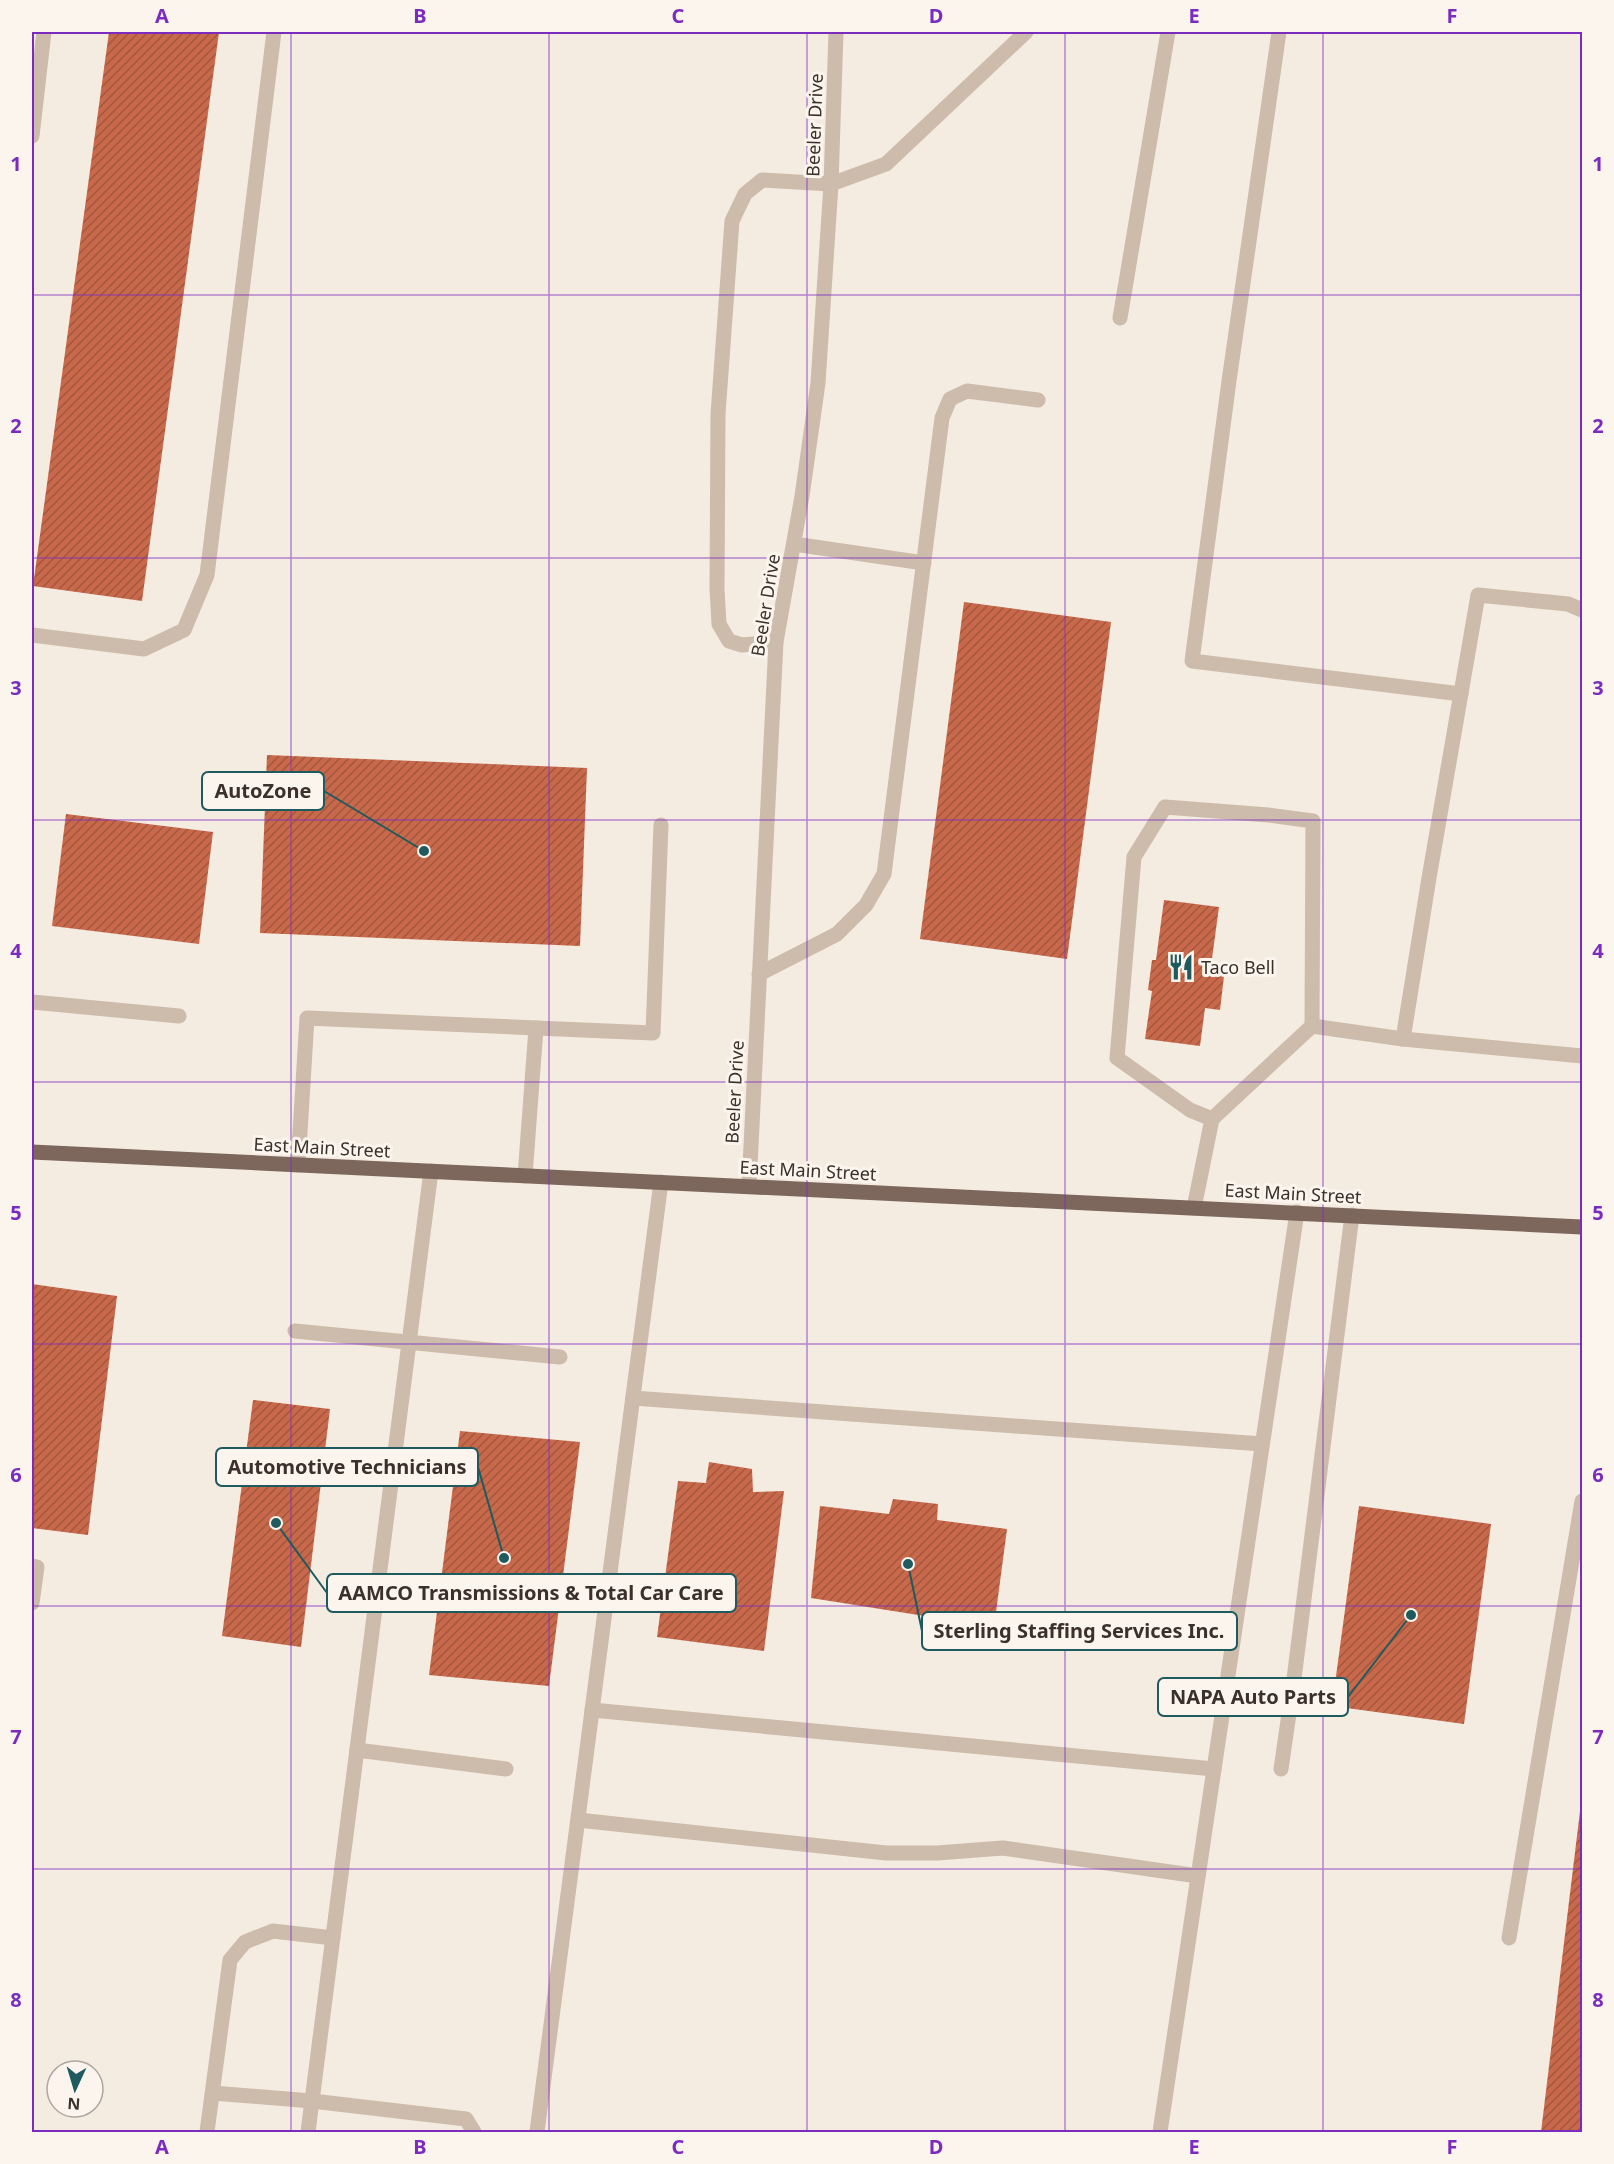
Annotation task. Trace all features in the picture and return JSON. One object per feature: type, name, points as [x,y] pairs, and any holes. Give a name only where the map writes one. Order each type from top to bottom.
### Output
[{"type":"main road","name":"East Main Street","points":[[32,1152],[1582,1227]]},
{"type":"street","points":[[32,136],[44,32]]},
{"type":"street","points":[[32,641],[32,635],[144,649],[184,630],[207,575],[274,32]]},
{"type":"street","name":"Beeler Drive","points":[[749,1186],[776,642],[794,544],[818,383],[831,184],[836,32]]},
{"type":"street","points":[[776,642],[742,645],[735,643],[729,640],[719,624],[717,589],[718,414],[732,221],[745,194],[762,180],[831,184],[886,164],[1026,32]]},
{"type":"street","points":[[1120,318],[1168,32]]},
{"type":"street","points":[[1279,32],[1192,661],[1461,694]]},
{"type":"street","points":[[759,974],[837,934],[866,905],[884,874],[942,418],[951,399],[967,392],[1038,400]]},
{"type":"street","points":[[794,544],[924,563]]},
{"type":"street","points":[[1403,1039],[1478,596],[1568,604],[1582,610]]},
{"type":"street","points":[[1194,1208],[1212,1119],[1311,1026],[1313,821],[1268,814],[1165,807],[1134,857],[1117,1058],[1190,1110],[1212,1119]]},
{"type":"street","points":[[297,1165],[307,1018],[653,1033],[661,825]]},
{"type":"street","points":[[32,1002],[179,1016]]},
{"type":"street","points":[[1311,1026],[1403,1039],[1582,1056]]},
{"type":"street","points":[[525,1176],[536,1028]]},
{"type":"street","points":[[308,2133],[431,1171]]},
{"type":"street","points":[[537,2133],[661,1182]]},
{"type":"street","points":[[1160,2133],[1297,1212]]},
{"type":"street","points":[[1281,1769],[1352,1215]]},
{"type":"street","points":[[295,1330],[560,1357]]},
{"type":"street","points":[[633,1398],[1262,1444]]},
{"type":"street","points":[[1509,1938],[1582,1501]]},
{"type":"street","points":[[32,1566],[37,1567],[32,1603]]},
{"type":"street","points":[[592,1710],[1214,1769]]},
{"type":"street","points":[[357,1750],[506,1769]]},
{"type":"street","points":[[578,1820],[886,1853],[938,1853],[1003,1848],[1198,1876]]},
{"type":"street","points":[[207,2133],[230,1960],[245,1942],[273,1931],[333,1938]]},
{"type":"street","points":[[213,2093],[312,2101],[466,2119],[474,2133]]},
{"type":"building","points":[[109,32],[219,32],[142,601],[33,586]]},
{"type":"building","points":[[964,602],[1111,622],[1067,959],[920,939]]},
{"type":"building","points":[[267,755],[587,768],[580,946],[260,933]]},
{"type":"building","points":[[66,814],[213,832],[199,944],[52,926]]},
{"type":"building","name":"Taco Bell","points":[[1164,900],[1219,907],[1210,973],[1224,976],[1220,1010],[1205,1008],[1200,1046],[1145,1039],[1152,991],[1148,990],[1152,960],[1156,960]]},
{"type":"building","points":[[32,1284],[117,1296],[88,1535],[32,1528]]},
{"type":"building","points":[[253,1400],[330,1409],[301,1647],[222,1636]]},
{"type":"building","points":[[460,1431],[580,1442],[549,1686],[429,1675]]},
{"type":"building","points":[[709,1462],[752,1469],[753,1492],[784,1491],[764,1651],[657,1637],[678,1481],[706,1483]]},
{"type":"building","points":[[893,1499],[938,1504],[937,1520],[1007,1529],[994,1627],[811,1598],[820,1506],[889,1514]]},
{"type":"building","points":[[1359,1506],[1491,1524],[1464,1724],[1332,1706]]},
{"type":"building","points":[[1581,1803],[1582,2132],[1541,2132]]},
{"type":"place","name":"AutoZone","points":[[424,851]]},
{"type":"place","name":"Taco Bell","points":[[1181,967]]},
{"type":"place","name":"AAMCO Transmissions & Total Car Care","points":[[276,1523]]},
{"type":"place","name":"Automotive Technicians","points":[[504,1558]]},
{"type":"place","name":"Sterling Staffing Services Inc.","points":[[908,1564]]},
{"type":"place","name":"NAPA Auto Parts","points":[[1411,1615]]}]
